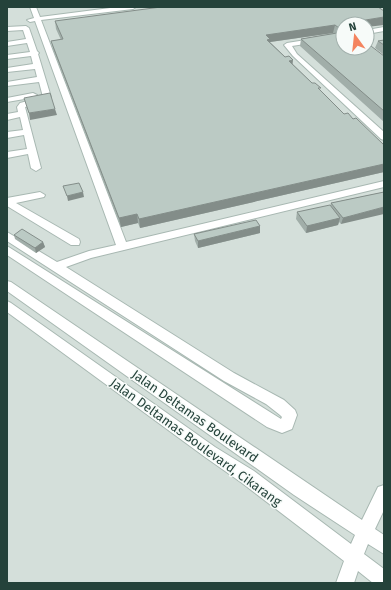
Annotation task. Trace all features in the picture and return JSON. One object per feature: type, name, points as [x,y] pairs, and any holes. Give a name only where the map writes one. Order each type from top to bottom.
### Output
[{"type":"street","points":[[33,7],[122,247]]},
{"type":"street","points":[[7,23],[133,7]]},
{"type":"street","points":[[7,29],[26,28],[35,53],[47,97],[44,100],[22,105],[36,168]]},
{"type":"street","points":[[335,37],[287,45],[295,56],[384,138]]},
{"type":"street","points":[[7,44],[30,41]]},
{"type":"street","points":[[7,57],[35,53]]},
{"type":"street","points":[[7,70],[38,66]]},
{"type":"street","points":[[7,84],[42,79]]},
{"type":"street","points":[[7,100],[46,93]]},
{"type":"street","points":[[7,117],[23,114]]},
{"type":"street","points":[[7,135],[27,132]]},
{"type":"street","points":[[7,155],[32,151]]},
{"type":"street","points":[[57,266],[76,259],[122,247],[384,184]]},
{"type":"street","points":[[7,202],[40,196]]},
{"type":"street","points":[[7,202],[75,242]]},
{"type":"street","points":[[7,236],[57,266],[231,378],[283,406],[290,415],[287,424],[282,426],[272,422],[7,250]]},
{"type":"street","name":"Jalan Deltamas Boulevard","points":[[7,285],[300,489],[384,545]]},
{"type":"street","name":"Jalan Deltamas Boulevard, Cikarang","points":[[7,306],[210,452],[248,477],[384,580]]},
{"type":"street","points":[[344,583],[364,532],[384,493]]},
{"type":"shaded area","points":[[7,7],[384,7],[384,583],[7,583]]},
{"type":"building","points":[[161,7],[378,7],[384,11],[384,17],[375,18],[375,16],[335,16],[335,25],[266,35],[270,39],[267,40],[285,57],[289,56],[293,60],[289,61],[312,83],[315,83],[321,88],[318,88],[344,114],[348,113],[353,119],[356,118],[384,145],[384,164],[139,219],[137,214],[119,218],[51,41],[63,39],[55,21]]},
{"type":"building","points":[[335,33],[335,56],[375,56],[375,49],[384,56],[384,111],[301,39]]},
{"type":"building","points":[[384,40],[384,45],[378,41]]},
{"type":"building","points":[[50,93],[55,109],[29,113],[24,98]]},
{"type":"building","points":[[79,183],[83,192],[67,196],[63,186]]},
{"type":"building","points":[[384,192],[384,207],[343,218],[331,203]]},
{"type":"building","points":[[330,205],[340,218],[307,226],[297,212]]},
{"type":"building","points":[[256,220],[260,226],[198,241],[194,234]]},
{"type":"building","points":[[22,229],[43,242],[35,248],[14,235]]}]
